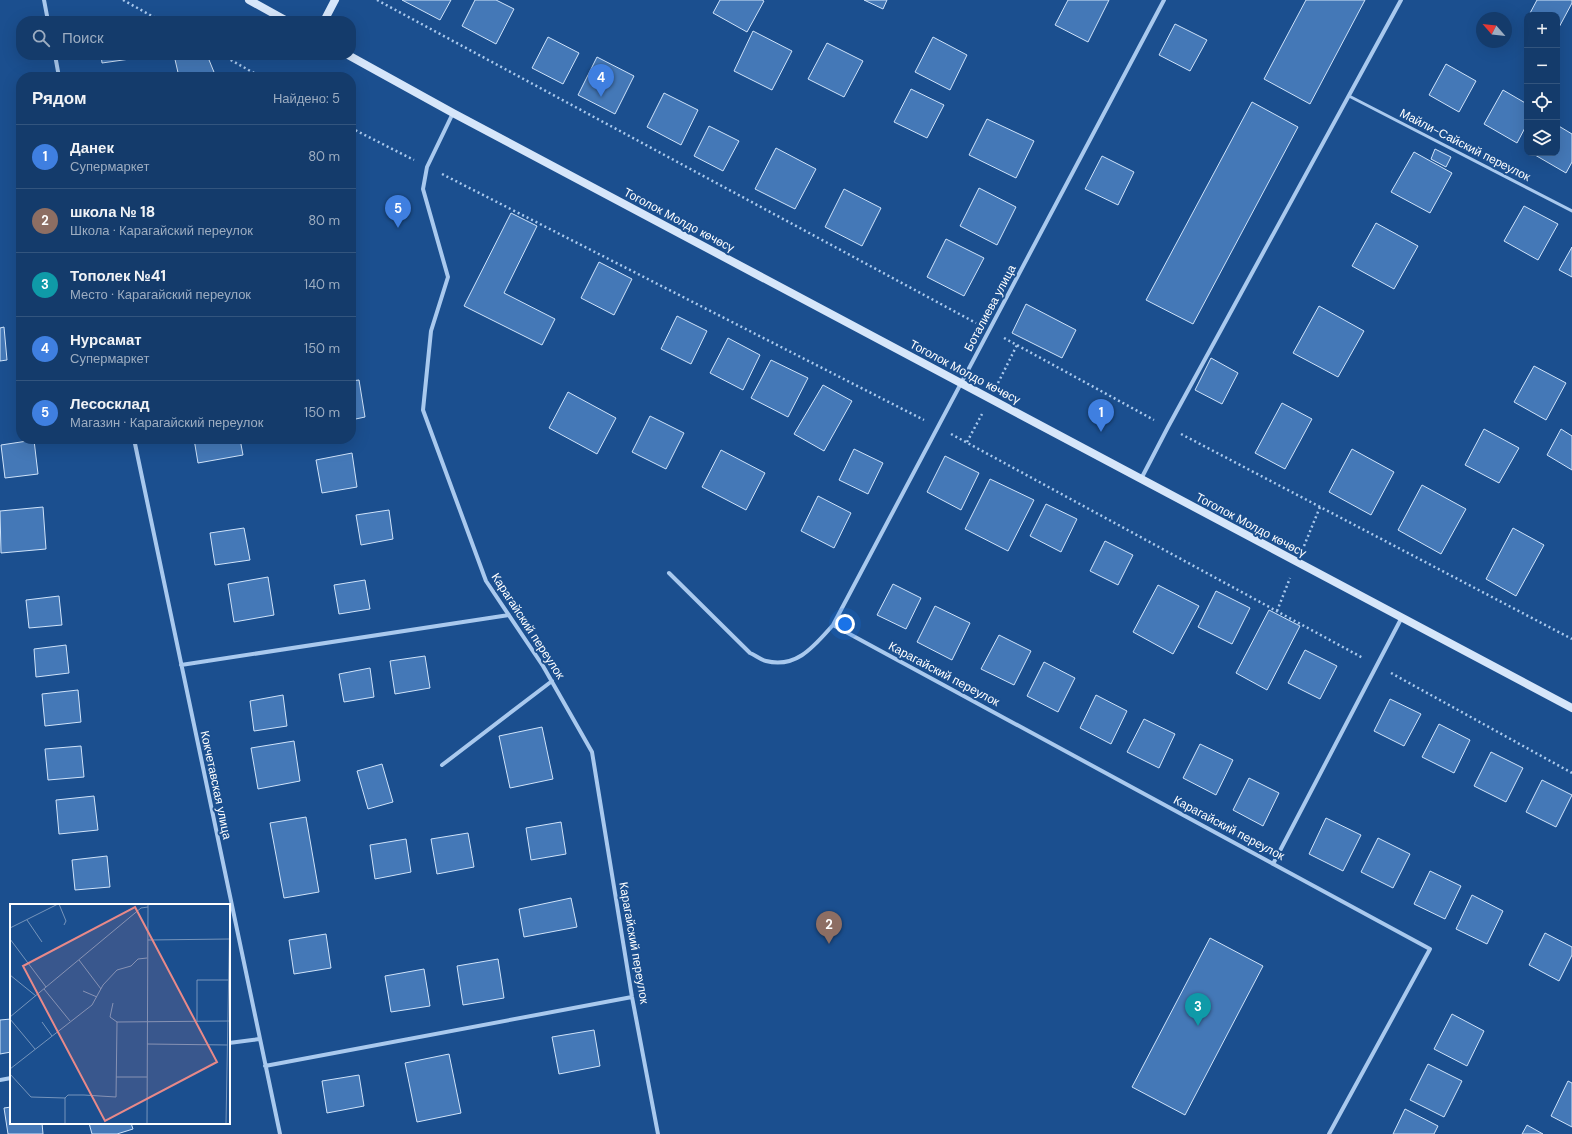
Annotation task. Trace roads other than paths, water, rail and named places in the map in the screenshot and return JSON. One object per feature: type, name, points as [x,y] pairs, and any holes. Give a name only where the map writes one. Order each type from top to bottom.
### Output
[{"type":"main road","points":[[249,0],[278,16]]},
{"type":"main road","points":[[327,16],[335,0]]},
{"type":"main road","name":"Тоголок Молдо көчөсү","points":[[356,59],[453,113],[1401,619],[1572,708]]},
{"type":"street","points":[[44,0],[47,16]]},
{"type":"street","name":"Боталиева улица","points":[[669,573],[750,653],[766,661],[782,662],[802,656],[811,650],[833,625],[1164,0]]},
{"type":"street","points":[[1141,480],[1168,427],[1401,0]]},
{"type":"street","points":[[56,60],[59,72]]},
{"type":"street","name":"Карагайский переулок","points":[[453,113],[427,167],[423,189],[448,276],[431,331],[423,410],[486,581],[552,681],[592,752],[632,997],[658,1134]]},
{"type":"street","name":"Кокчетавская улица","points":[[135,444],[280,1134]]},
{"type":"street","points":[[181,665],[509,615]]},
{"type":"street","points":[[1273,864],[1401,619]]},
{"type":"street","name":"Карагайский переулок","points":[[833,625],[1430,949],[1330,1134]]},
{"type":"street","points":[[442,765],[552,681]]},
{"type":"street","points":[[265,1066],[632,997]]},
{"type":"street","points":[[230,1043],[259,1039]]},
{"type":"street","points":[[0,1080],[10,1078]]},
{"type":"lane","name":"Майли-Сайский переулок","points":[[1349,96],[1572,211]]},
{"type":"place","name":"Нурсамат","points":[[601,97]]},
{"type":"place","name":"Лесосклад","points":[[398,228]]},
{"type":"place","name":"Данек","points":[[1101,432]]},
{"type":"place","name":"школа № 18","points":[[829,944]]},
{"type":"place","name":"Тополек №41","points":[[1198,1026]]}]
